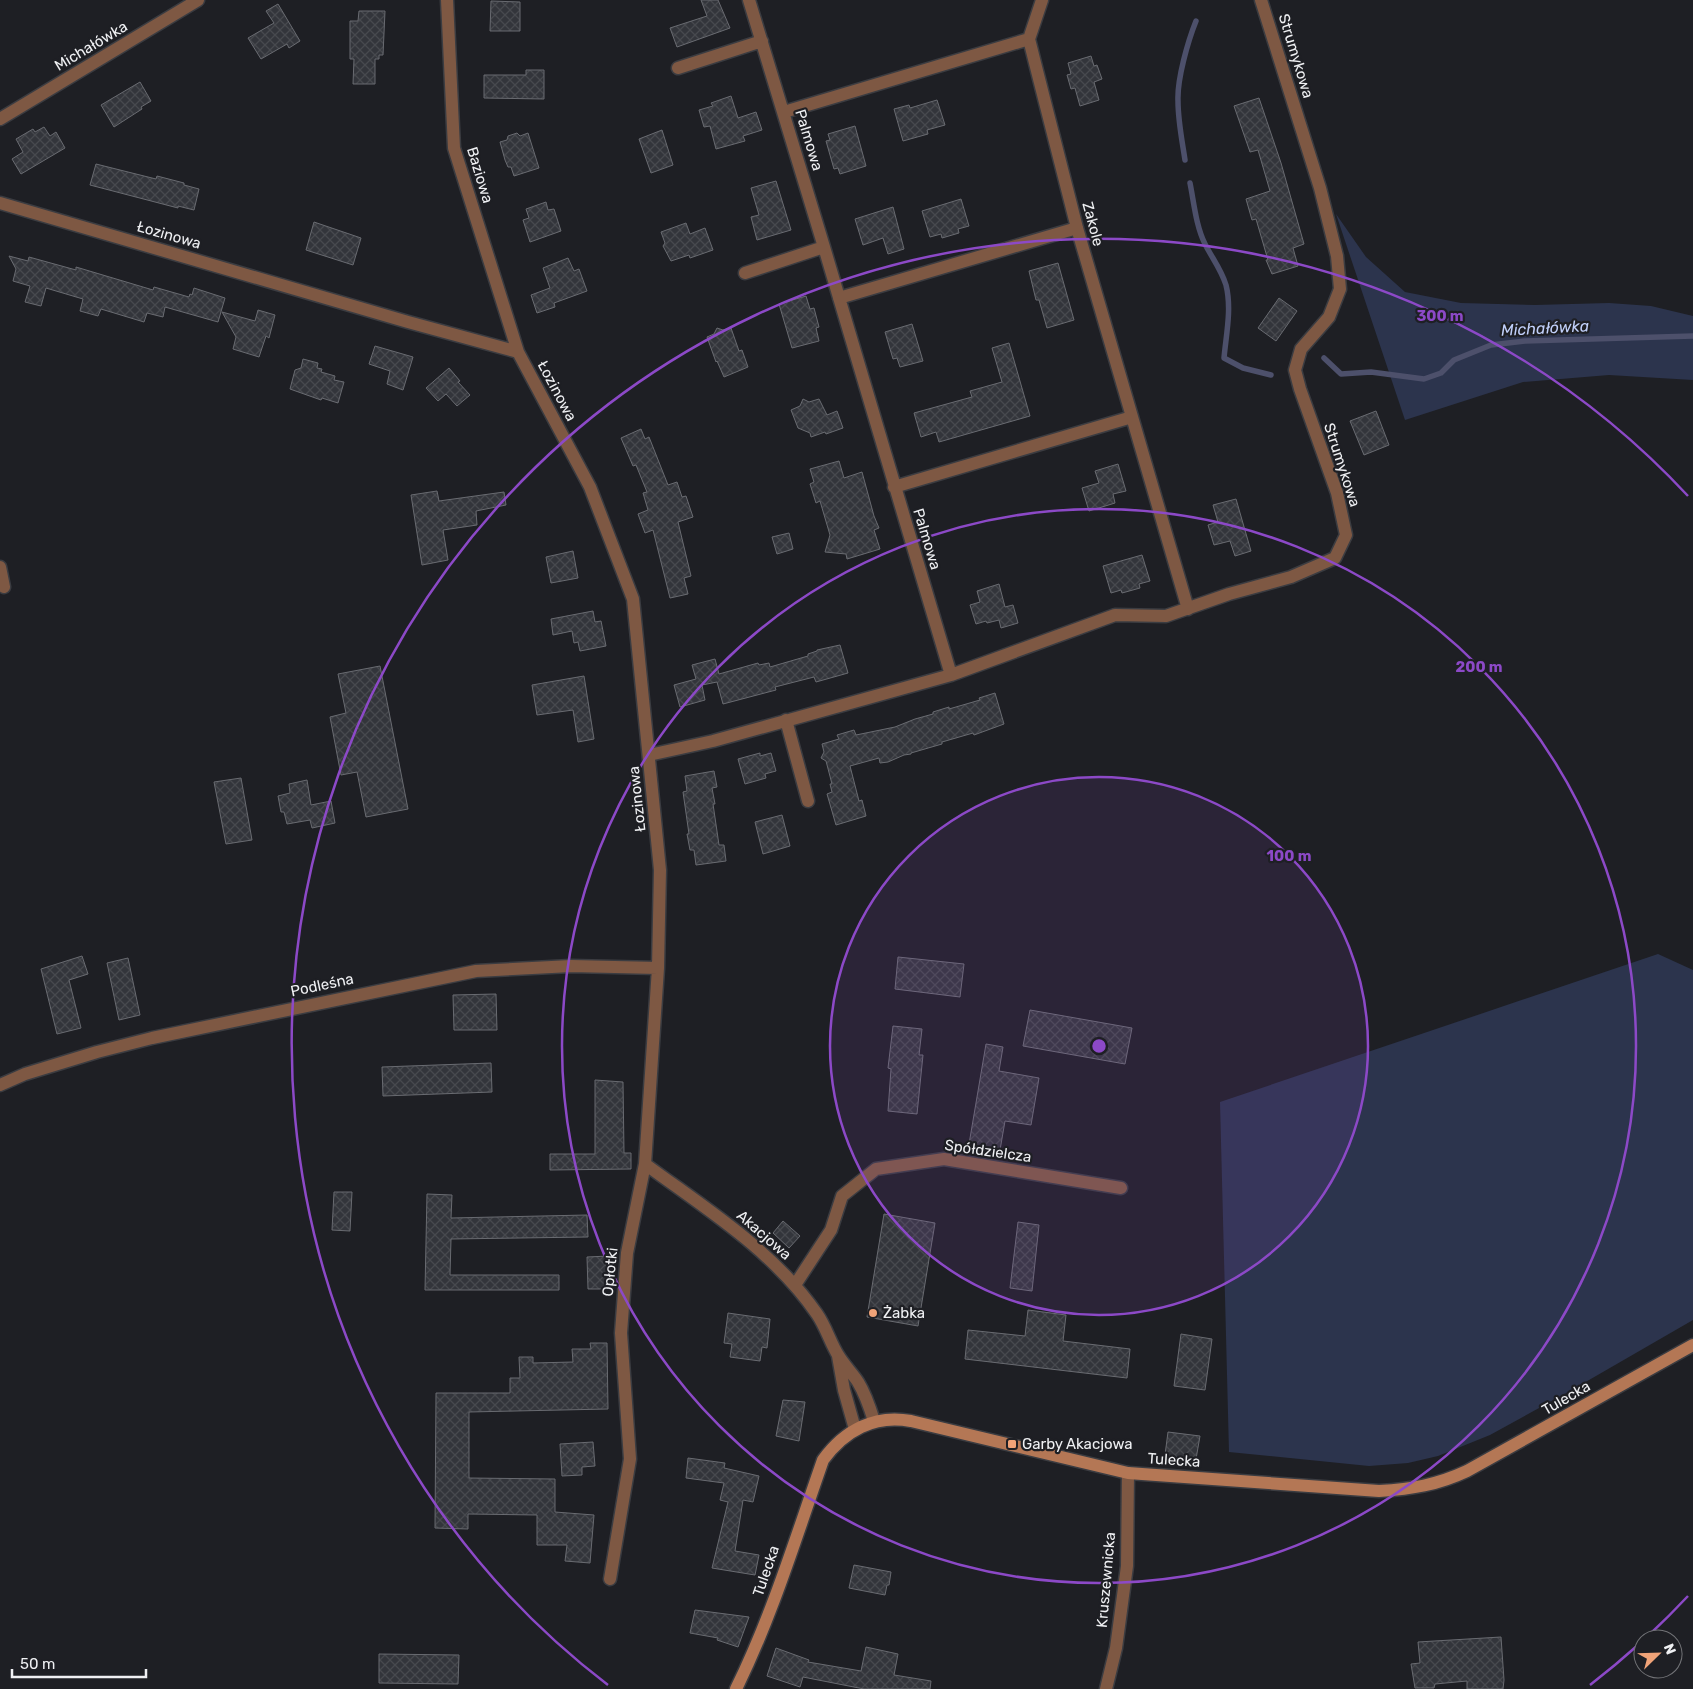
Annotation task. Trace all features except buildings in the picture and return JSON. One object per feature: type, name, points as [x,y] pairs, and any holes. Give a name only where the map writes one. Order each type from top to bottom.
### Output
[{"type":"street","name":"Michałówka","points":[[0,119],[198,0]]},
{"type":"street","name":"Baziowa","points":[[447,0],[454,148],[518,352]]},
{"type":"street","name":"Palmowa","points":[[749,0],[784,112],[950,675]]},
{"type":"street","points":[[784,112],[1029,38],[1042,0]]},
{"type":"street","name":"Strumykowa","points":[[950,675],[1116,615],[1166,616],[1229,594],[1291,577],[1335,558],[1346,535],[1337,493],[1295,370],[1301,349],[1328,317],[1340,289],[1337,256],[1320,188],[1261,0]]},
{"type":"street","name":"Zakole","points":[[1029,38],[1077,228],[1188,609]]},
{"type":"street","points":[[678,68],[762,41]]},
{"type":"street","name":"Łozinowa","points":[[0,203],[408,322],[518,352],[590,488],[633,599],[660,870],[658,968]]},
{"type":"street","points":[[839,298],[1077,228]]},
{"type":"street","points":[[745,274],[824,248]]},
{"type":"street","points":[[894,486],[1132,417]]},
{"type":"street","points":[[0,567],[4,587]]},
{"type":"street","points":[[649,756],[713,741],[950,675]]},
{"type":"street","points":[[786,720],[808,801]]},
{"type":"street","name":"Podleśna","points":[[0,1085],[34,1071],[152,1038],[476,971],[571,966],[658,968]]},
{"type":"street","name":"Opłotki","points":[[610,1580],[630,1458],[621,1333],[627,1254],[645,1164],[658,968]]},
{"type":"street","name":"Spółdzielcza","points":[[794,1285],[831,1230],[842,1196],[876,1169],[944,1159],[1121,1188]]},
{"type":"street","name":"Akacjowa","points":[[645,1164],[748,1240],[772,1261],[794,1285],[818,1315],[837,1354],[859,1383],[869,1403],[874,1421]]},
{"type":"street","name":"Tulecka","points":[[736,1689],[768,1616],[823,1460],[832,1447],[844,1437],[874,1421],[905,1420],[1128,1473],[1379,1491],[1405,1490],[1428,1486],[1467,1471],[1693,1345]]},
{"type":"street","name":"Akacjowa","points":[[837,1354],[855,1430]]},
{"type":"street","name":"Kruszewnicka","points":[[1106,1689],[1116,1648],[1127,1566],[1128,1473]]},
{"type":"shaded area","points":[[1336,214],[1366,257],[1405,292],[1461,303],[1535,305],[1609,303],[1651,306],[1693,316],[1693,380],[1609,375],[1523,382],[1405,420]]},
{"type":"shaded area","points":[[1658,954],[1693,970],[1693,1320],[1490,1435],[1438,1456],[1408,1463],[1369,1466],[1229,1452],[1220,1102]]},
{"type":"waterway","name":"Michałówka","points":[[1185,160],[1180,130],[1178,92],[1184,60],[1196,21]]},
{"type":"waterway","name":"Michałówka","points":[[1190,183],[1199,230],[1222,274],[1228,294],[1229,313],[1224,358],[1243,368],[1271,375]]},
{"type":"waterway","name":"Michałówka","points":[[1324,358],[1341,374],[1371,372],[1424,379],[1441,373],[1454,360],[1491,345],[1525,341],[1693,336]]},
{"type":"place","name":"Żabka","points":[[873,1313]]},
{"type":"place","name":"Garby Akacjowa","points":[[1012,1444]]}]
